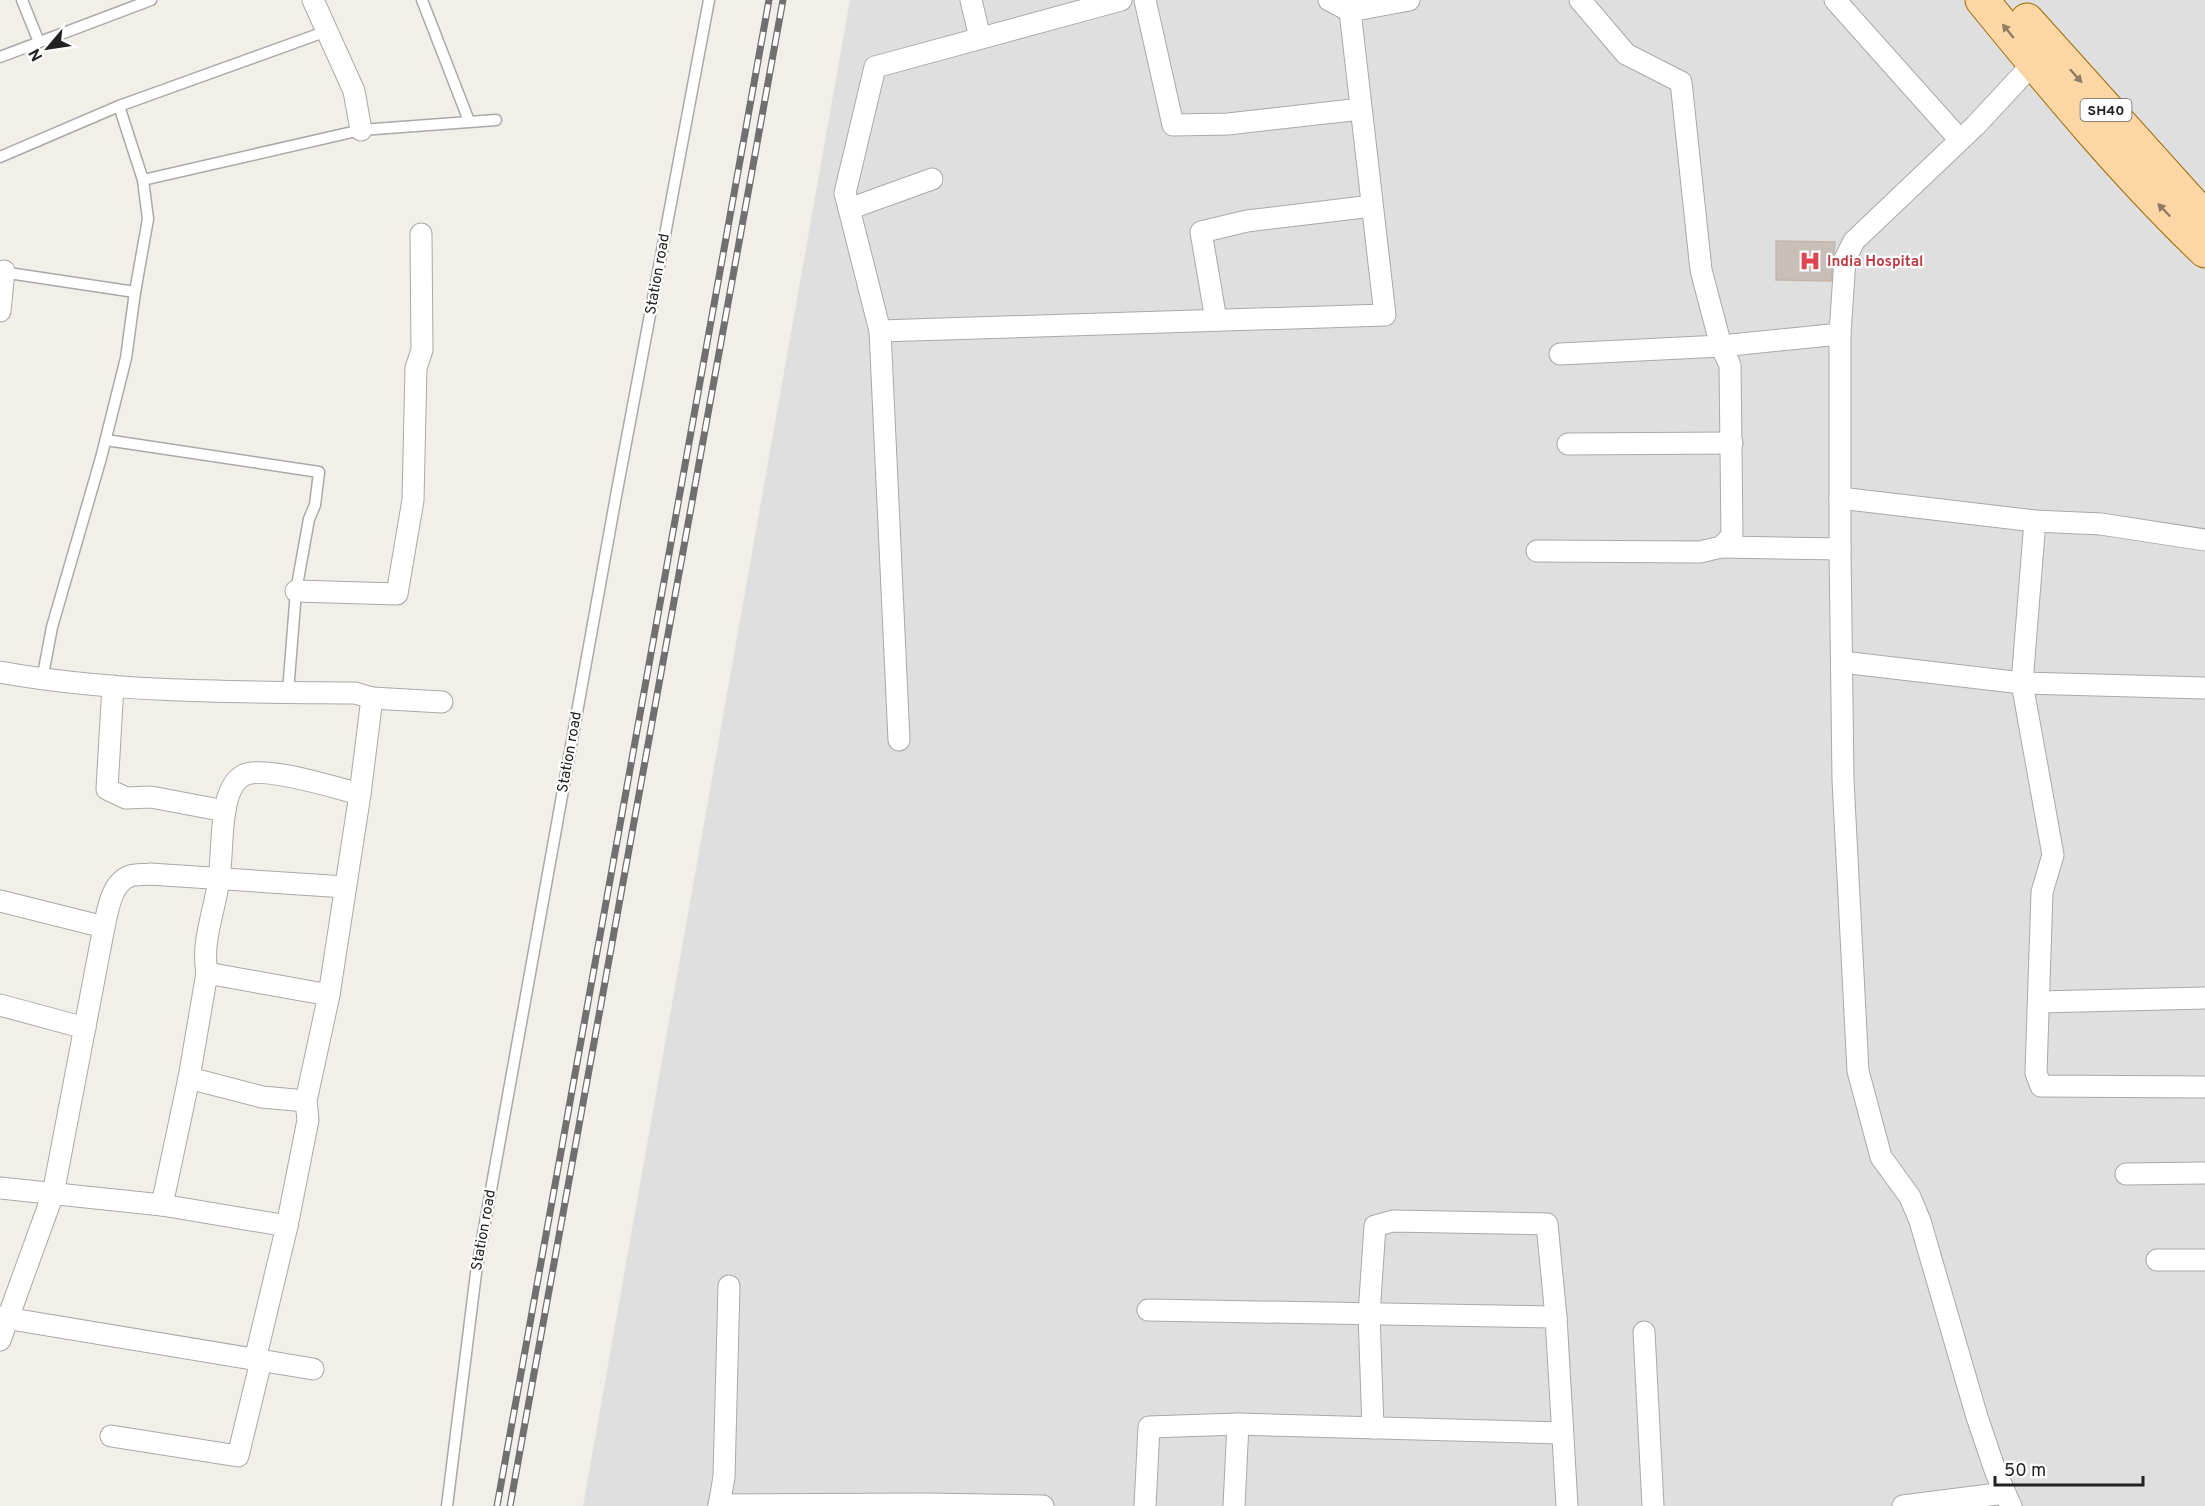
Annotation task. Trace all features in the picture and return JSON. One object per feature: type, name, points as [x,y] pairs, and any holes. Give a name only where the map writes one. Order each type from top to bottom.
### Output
[{"type":"main road","points":[[1982,0],[2042,54],[2131,176],[2205,251]]},
{"type":"main road","name":"SH40","points":[[2010,0],[2042,54],[2203,211]]},
{"type":"street","points":[[313,0],[354,91],[361,130]]},
{"type":"street","points":[[971,0],[980,38]]},
{"type":"street","points":[[899,740],[880,331],[845,194],[875,67],[980,38],[1071,7],[1121,0]]},
{"type":"street","points":[[1145,0],[1173,125],[1228,124],[1361,109]]},
{"type":"street","points":[[1329,0],[1350,11],[1410,0]]},
{"type":"street","points":[[1580,0],[1626,54],[1681,82],[1701,270],[1721,346],[1730,365],[1732,536],[1721,547]]},
{"type":"street","points":[[1835,0],[1960,140]]},
{"type":"street","points":[[880,331],[1385,315],[1350,11]]},
{"type":"street","points":[[1903,1506],[2008,1499],[1996,1473],[1977,1417],[1920,1221],[1910,1197],[1881,1157],[1858,1071],[1843,780],[1840,334],[1845,259],[1854,242],[1960,140],[2042,54]]},
{"type":"street","points":[[849,209],[932,179]]},
{"type":"street","points":[[1216,320],[1201,232],[1247,221],[1372,206]]},
{"type":"street","points":[[296,591],[397,594],[413,500],[416,368],[422,350],[421,234]]},
{"type":"street","points":[[0,311],[2,272]]},
{"type":"street","points":[[1560,354],[1721,346],[1840,334]]},
{"type":"street","points":[[1568,444],[1732,443]]},
{"type":"street","points":[[1840,498],[2035,521],[2101,524],[2205,540]]},
{"type":"street","points":[[2035,521],[2022,683],[2053,855],[2042,892],[2036,1073],[2041,1086],[2205,1087]]},
{"type":"street","points":[[1537,551],[1700,552],[1721,547],[1840,549]]},
{"type":"street","points":[[1842,662],[2022,683],[2205,688]]},
{"type":"street","points":[[0,672],[42,680],[113,686],[355,693],[372,698],[442,702]]},
{"type":"street","points":[[113,686],[107,789],[126,798],[151,797],[225,811]]},
{"type":"street","points":[[111,1436],[238,1456],[308,1120],[306,1101],[329,995],[360,794],[372,698]]},
{"type":"street","points":[[162,1205],[189,1078],[207,973],[204,959],[219,879],[225,811],[234,784],[242,776],[251,773],[273,773],[360,794]]},
{"type":"street","points":[[0,1340],[3,1318],[53,1194],[104,927],[114,891],[121,881],[131,876],[150,874],[345,887]]},
{"type":"street","points":[[0,901],[104,927]]},
{"type":"street","points":[[207,973],[329,995]]},
{"type":"street","points":[[2039,1002],[2205,998]]},
{"type":"street","points":[[0,1005],[86,1028]]},
{"type":"street","points":[[189,1078],[262,1097],[306,1101]]},
{"type":"street","points":[[2126,1174],[2205,1173]]},
{"type":"street","points":[[0,1188],[162,1205],[287,1226]]},
{"type":"street","points":[[1373,1428],[1368,1314],[1375,1226],[1393,1221],[1547,1224],[1556,1317],[1567,1506]]},
{"type":"street","points":[[2157,1260],[2205,1260]]},
{"type":"street","points":[[729,1286],[724,1477],[719,1506],[924,1504],[1043,1506]]},
{"type":"street","points":[[1148,1310],[1556,1317]]},
{"type":"street","points":[[3,1318],[313,1369]]},
{"type":"street","points":[[1644,1332],[1653,1506]]},
{"type":"street","points":[[1145,1506],[1149,1427],[1238,1424],[1562,1433]]},
{"type":"street","points":[[1234,1506],[1238,1424]]},
{"type":"lane","points":[[22,0],[39,42]]},
{"type":"lane","points":[[0,57],[128,4],[151,0]]},
{"type":"lane","points":[[422,0],[469,122]]},
{"type":"lane","name":"Station road","points":[[447,1506],[476,1273],[618,484],[709,0]]},
{"type":"lane","points":[[0,157],[119,106],[327,31]]},
{"type":"lane","points":[[42,680],[52,627],[106,440],[126,358],[148,219],[143,180],[119,106]]},
{"type":"lane","points":[[143,180],[361,130],[496,120]]},
{"type":"lane","points":[[2,272],[135,292]]},
{"type":"lane","points":[[106,440],[319,472],[315,505],[309,519],[296,591],[288,692]]},
{"type":"shaded area","points":[[850,0],[2205,0],[2205,1506],[583,1506]]},
{"type":"building","points":[[1776,241],[1835,242],[1831,281],[1776,280]]},
{"type":"railway","points":[[497,1506],[769,0]]},
{"type":"railway","points":[[510,1506],[783,0]]},
{"type":"place","name":"India Hospital","points":[[1810,261]]}]
